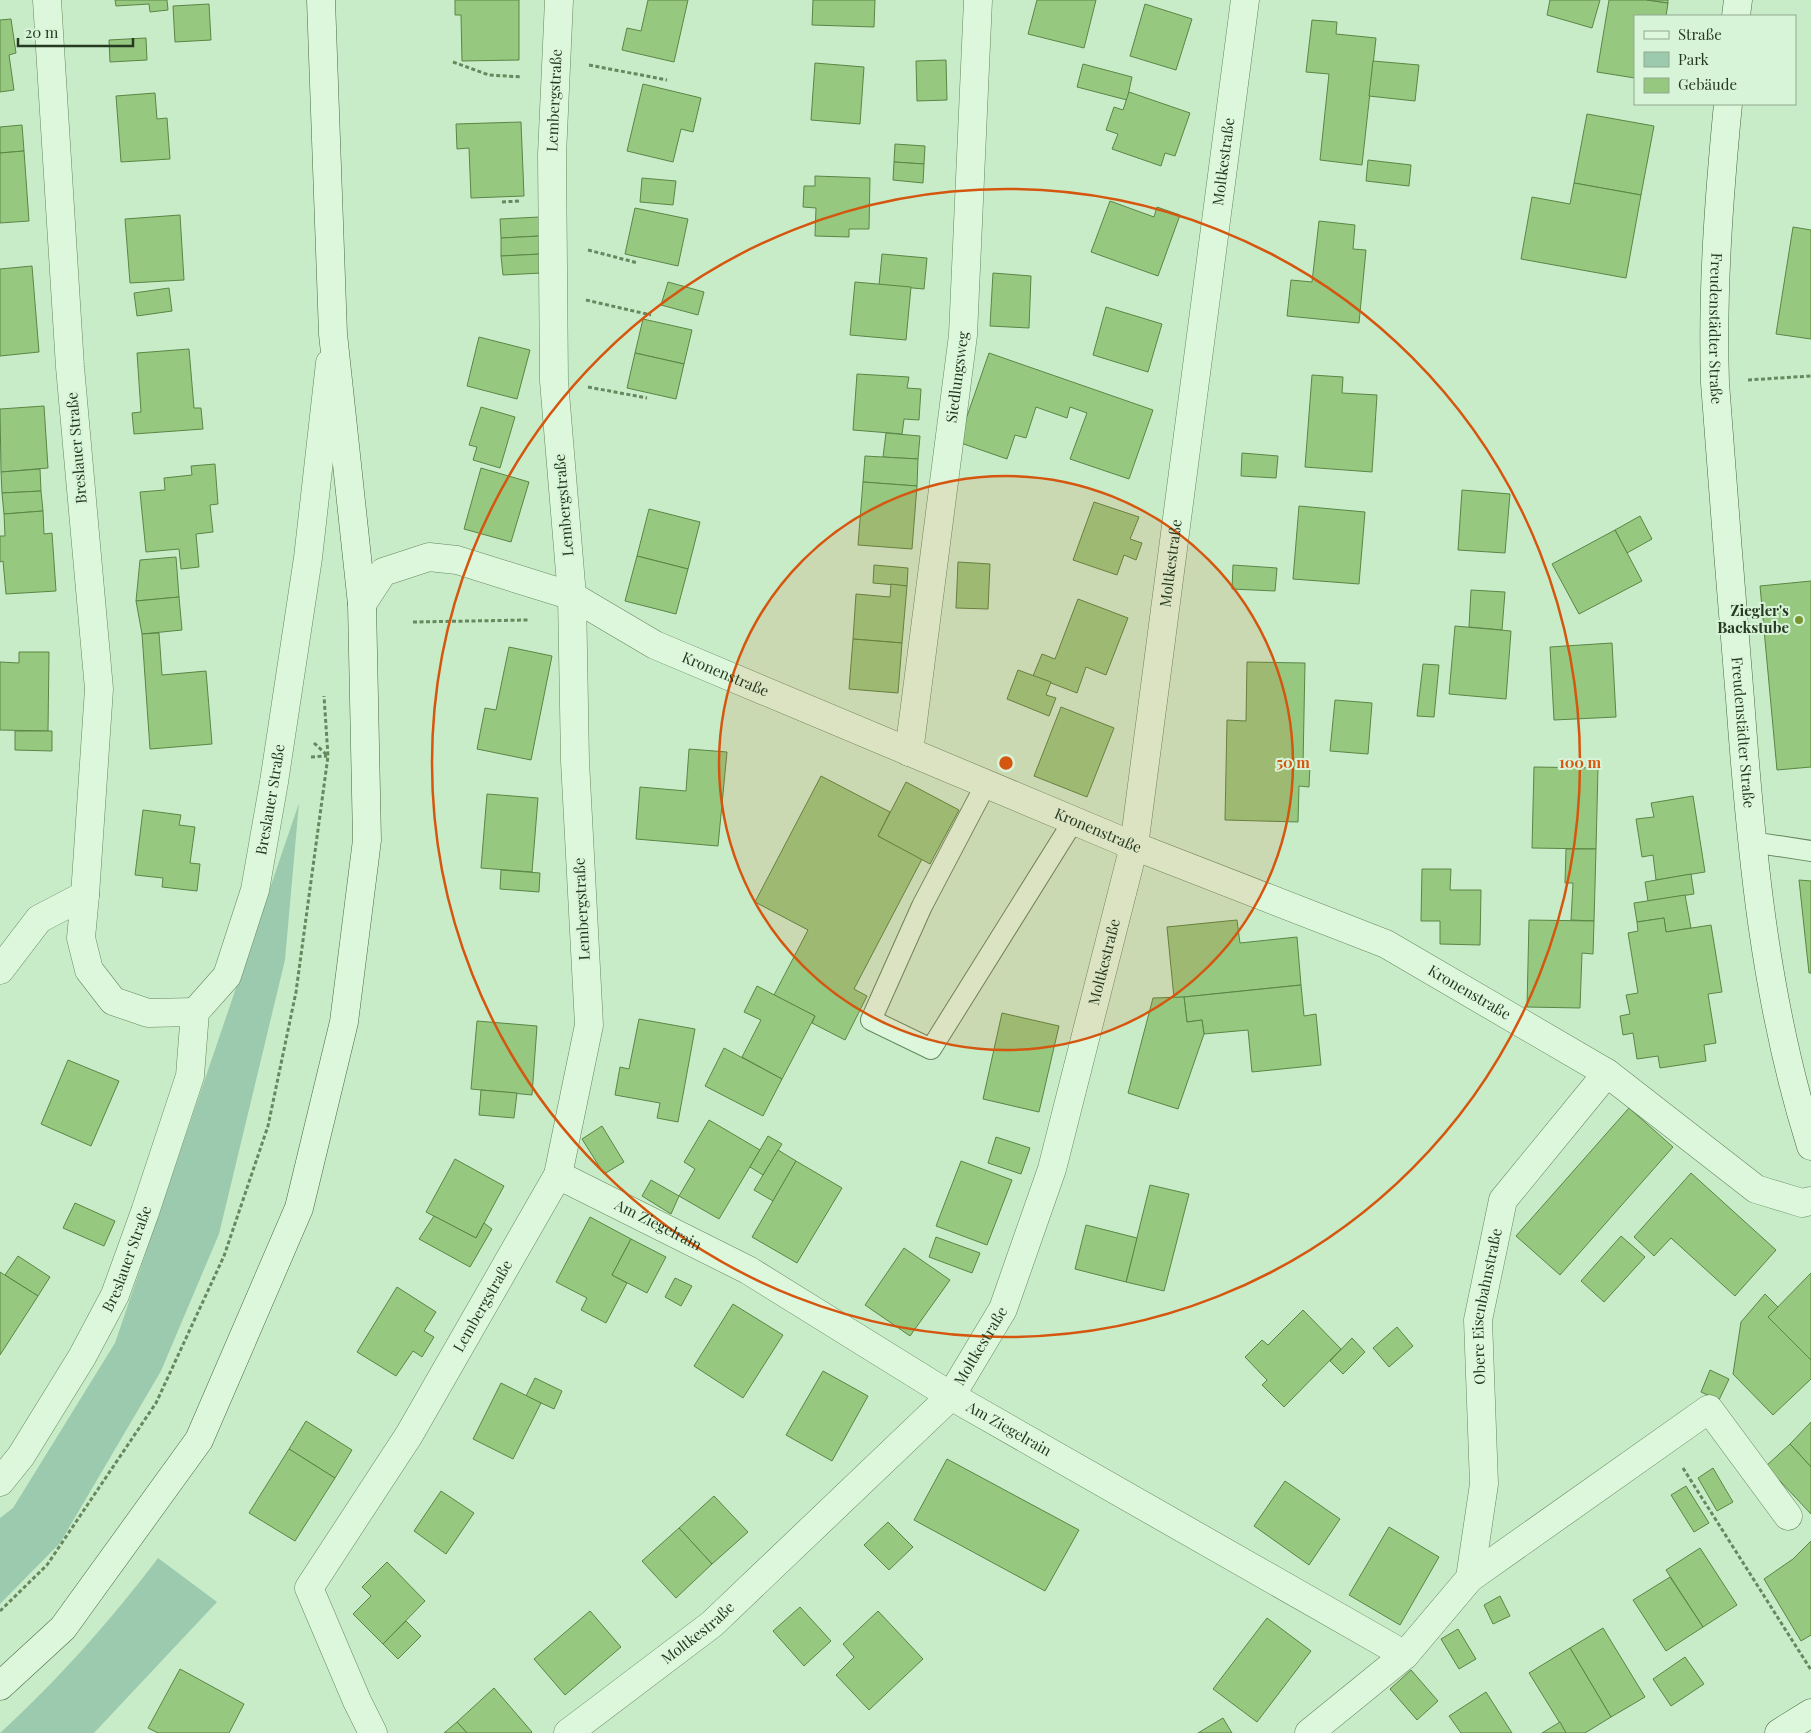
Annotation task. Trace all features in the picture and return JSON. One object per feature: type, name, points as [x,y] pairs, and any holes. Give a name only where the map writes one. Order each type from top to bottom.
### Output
[{"type":"street","name":"Breslauer Straße","points":[[47,0],[70,367],[99,689],[81,938],[89,970],[113,1001],[148,1013],[195,1012]]},
{"type":"street","points":[[0,1686],[63,1628],[198,1440],[299,1208],[344,1022],[367,840],[362,604],[333,334],[321,0]]},
{"type":"street","name":"Lembergstraße","points":[[373,1733],[357,1701],[309,1588],[409,1435],[558,1175],[588,1025],[575,761],[573,607],[554,381],[552,154],[559,0]]},
{"type":"street","name":"Siedlungsweg","points":[[909,752],[963,335],[978,0]]},
{"type":"street","name":"Moltkestraße","points":[[568,1733],[712,1624],[951,1396],[1003,1310],[1052,1169],[1134,846],[1245,0]]},
{"type":"street","points":[[1736,15],[1738,0]]},
{"type":"street","name":"Freudenstädter Straße","points":[[1728,105],[1718,198],[1713,326],[1715,383],[1748,806],[1767,965],[1796,1098],[1811,1146]]},
{"type":"street","name":"Breslauer Straße","points":[[0,1482],[26,1448],[82,1357],[115,1295],[190,1076],[195,1012],[227,976],[254,890],[274,782],[308,558],[333,334]]},
{"type":"street","name":"Kronenstraße","points":[[362,604],[383,572],[429,557],[457,560],[573,607],[655,645],[1134,846],[1386,944],[1607,1073],[1756,1189],[1802,1203],[1811,1201]]},
{"type":"street","points":[[0,970],[39,919],[85,895]]},
{"type":"street","name":"Obere Eisenbahnstraße","points":[[1470,1578],[1484,1484],[1478,1320],[1503,1200],[1607,1073]]},
{"type":"street","name":"Am Ziegelrain","points":[[558,1175],[748,1270],[951,1396],[1405,1655]]},
{"type":"street","points":[[1309,1733],[1405,1655],[1470,1578],[1709,1409],[1788,1516]]},
{"type":"street","points":[[1779,1733],[1811,1714]]},
{"type":"lane","points":[[986,784],[922,906],[871,1020],[931,1049],[1074,820]]},
{"type":"lane","points":[[1752,842],[1811,851]]},
{"type":"path","points":[[453,62],[489,75],[556,68],[667,80]]},
{"type":"path","points":[[552,240],[638,263]]},
{"type":"path","points":[[553,292],[651,315]]},
{"type":"path","points":[[1715,383],[1811,376]]},
{"type":"path","points":[[554,381],[646,398]]},
{"type":"path","points":[[413,622],[573,607]]},
{"type":"path","points":[[0,1611],[46,1565],[156,1404],[224,1256],[268,1126],[296,992],[328,756],[323,690]]},
{"type":"path","points":[[1665,1440],[1811,1670]]},
{"type":"green space","points":[[299,803],[285,960],[219,1234],[161,1371],[60,1543],[0,1604],[0,1518],[13,1508],[115,1343]]},
{"type":"green space","points":[[158,1558],[217,1602],[94,1733],[0,1733],[83,1649]]},
{"type":"building","points":[[115,0],[167,0],[168,10],[150,12],[149,4],[116,6]]},
{"type":"building","points":[[455,0],[519,0],[519,60],[462,61],[461,15],[455,15]]},
{"type":"building","points":[[648,0],[688,0],[674,62],[622,50],[627,28],[641,31]]},
{"type":"building","points":[[813,0],[875,0],[874,27],[812,25]]},
{"type":"building","points":[[1037,0],[1096,0],[1084,48],[1028,34]]},
{"type":"building","points":[[1550,0],[1600,0],[1592,28],[1547,15]]},
{"type":"building","points":[[1609,0],[1647,0],[1668,3],[1666,15],[1634,15],[1634,78],[1597,72]]},
{"type":"building","points":[[1647,0],[1668,0],[1668,3]]},
{"type":"building","points":[[209,4],[211,40],[175,42],[173,6]]},
{"type":"building","points":[[1145,4],[1192,19],[1176,70],[1130,56]]},
{"type":"building","points":[[11,19],[16,53],[9,55],[14,90],[0,92],[0,20]]},
{"type":"building","points":[[1312,20],[1337,22],[1336,34],[1376,38],[1362,165],[1320,160],[1329,74],[1306,72]]},
{"type":"building","points":[[146,38],[147,60],[110,62],[109,40]]},
{"type":"building","points":[[946,60],[947,100],[917,101],[916,61]]},
{"type":"building","points":[[1373,61],[1419,65],[1415,101],[1369,96]]},
{"type":"building","points":[[815,63],[864,67],[860,124],[811,120]]},
{"type":"building","points":[[1083,64],[1132,77],[1127,100],[1077,87]]},
{"type":"building","points":[[643,84],[701,98],[693,132],[681,129],[673,162],[627,151]]},
{"type":"building","points":[[1129,92],[1190,113],[1175,156],[1165,153],[1161,166],[1112,149],[1118,134],[1106,130],[1114,107],[1123,110]]},
{"type":"building","points":[[155,93],[157,119],[167,118],[170,159],[121,162],[116,96]]},
{"type":"building","points":[[1587,114],[1654,126],[1641,195],[1574,183]]},
{"type":"building","points":[[521,122],[524,196],[471,198],[469,148],[457,149],[456,124]]},
{"type":"building","points":[[22,125],[24,151],[0,153],[0,127]]},
{"type":"building","points":[[895,144],[925,146],[924,164],[894,162]]},
{"type":"building","points":[[24,151],[29,221],[0,223],[0,153]]},
{"type":"building","points":[[1368,160],[1411,165],[1409,186],[1366,181]]},
{"type":"building","points":[[894,162],[924,164],[923,183],[893,180]]},
{"type":"building","points":[[815,176],[870,178],[869,229],[849,229],[849,237],[815,236],[816,208],[803,207],[804,186],[815,186]]},
{"type":"building","points":[[642,178],[676,181],[673,205],[640,202]]},
{"type":"building","points":[[1574,183],[1641,195],[1626,278],[1521,259],[1532,197],[1570,204]]},
{"type":"building","points":[[1110,201],[1154,217],[1157,207],[1180,215],[1158,276],[1091,252]]},
{"type":"building","points":[[635,208],[688,219],[678,266],[625,254]]},
{"type":"building","points":[[180,215],[184,280],[130,283],[125,219]]},
{"type":"building","points":[[539,217],[540,236],[501,238],[500,219]]},
{"type":"building","points":[[1319,221],[1355,225],[1353,249],[1366,250],[1359,323],[1287,316],[1291,280],[1312,282]]},
{"type":"building","points":[[1793,227],[1811,230],[1811,339],[1776,334]]},
{"type":"building","points":[[540,236],[541,254],[501,256],[501,238]]},
{"type":"building","points":[[541,254],[542,273],[503,275],[501,256]]},
{"type":"building","points":[[882,254],[927,258],[924,289],[879,285]]},
{"type":"building","points":[[32,266],[39,352],[0,356],[0,269]]},
{"type":"building","points":[[993,273],[1031,276],[1029,328],[990,326]]},
{"type":"building","points":[[668,282],[704,292],[698,315],[661,305]]},
{"type":"building","points":[[855,282],[911,287],[906,340],[850,335]]},
{"type":"building","points":[[169,288],[172,311],[137,316],[134,293]]},
{"type":"building","points":[[1106,307],[1162,324],[1148,372],[1093,355]]},
{"type":"building","points":[[643,319],[692,330],[684,364],[635,353]]},
{"type":"building","points":[[479,337],[530,350],[517,399],[467,386]]},
{"type":"building","points":[[189,349],[194,408],[201,408],[203,429],[134,434],[132,413],[141,412],[137,353]]},
{"type":"building","points":[[635,353],[684,364],[676,399],[627,388]]},
{"type":"building","points":[[989,353],[1153,410],[1129,479],[1070,459],[1087,413],[1070,407],[1067,418],[1036,407],[1026,438],[1015,435],[1007,459],[958,442]]},
{"type":"building","points":[[857,374],[909,377],[907,388],[921,389],[919,420],[904,419],[902,434],[853,430]]},
{"type":"building","points":[[1312,375],[1343,377],[1342,393],[1377,395],[1372,472],[1305,467]]},
{"type":"building","points":[[44,406],[48,468],[1,472],[0,409]]},
{"type":"building","points":[[481,407],[515,417],[500,468],[473,460],[477,447],[469,445]]},
{"type":"building","points":[[886,433],[920,436],[918,459],[883,457]]},
{"type":"building","points":[[1242,453],[1278,456],[1276,478],[1241,476]]},
{"type":"building","points":[[865,456],[918,459],[917,486],[863,482]]},
{"type":"building","points":[[215,464],[218,504],[210,505],[213,532],[196,534],[199,567],[181,569],[179,549],[146,552],[140,492],[165,490],[164,478],[192,475],[191,466]]},
{"type":"building","points":[[481,468],[529,482],[511,542],[464,529]]},
{"type":"building","points":[[40,469],[41,491],[2,493],[1,472]]},
{"type":"building","points":[[863,482],[917,486],[912,549],[858,545]]},
{"type":"building","points":[[1462,490],[1510,494],[1505,553],[1458,550]]},
{"type":"building","points":[[41,491],[43,511],[4,514],[2,493]]},
{"type":"building","points":[[1094,502],[1139,517],[1130,539],[1142,543],[1136,560],[1124,555],[1117,575],[1073,560]]},
{"type":"building","points":[[1299,506],[1365,512],[1359,584],[1293,579]]},
{"type":"building","points":[[649,509],[700,522],[688,569],[637,556]]},
{"type":"building","points":[[43,511],[44,534],[52,533],[56,591],[6,594],[3,561],[0,562],[0,536],[5,536],[4,514]]},
{"type":"building","points":[[1640,516],[1652,539],[1627,553],[1615,530]]},
{"type":"building","points":[[1615,530],[1642,581],[1579,614],[1552,564]]},
{"type":"building","points":[[637,556],[688,569],[676,614],[625,601]]},
{"type":"building","points":[[176,557],[179,597],[136,601],[140,560]]},
{"type":"building","points":[[958,562],[990,564],[988,609],[956,608]]},
{"type":"building","points":[[874,565],[908,568],[907,586],[873,583]]},
{"type":"building","points":[[1233,565],[1277,568],[1275,591],[1232,589]]},
{"type":"building","points":[[1811,581],[1811,767],[1777,770],[1760,586]]},
{"type":"building","points":[[891,584],[907,586],[902,643],[853,639],[856,594],[890,597]]},
{"type":"building","points":[[1471,590],[1505,592],[1502,630],[1469,627]]},
{"type":"building","points":[[179,597],[182,630],[142,634],[136,601]]},
{"type":"building","points":[[1078,599],[1128,618],[1106,675],[1086,667],[1077,693],[1033,676],[1042,654],[1055,659]]},
{"type":"building","points":[[1455,626],[1511,631],[1506,699],[1449,694]]},
{"type":"building","points":[[159,633],[162,675],[206,671],[212,744],[150,749],[142,634]]},
{"type":"building","points":[[853,639],[902,643],[898,693],[849,689]]},
{"type":"building","points":[[1612,643],[1616,717],[1554,720],[1550,647]]},
{"type":"building","points":[[509,647],[552,656],[531,760],[477,749],[485,708],[496,710]]},
{"type":"building","points":[[19,652],[49,652],[48,731],[0,730],[0,662],[19,663]]},
{"type":"building","points":[[1247,662],[1305,663],[1303,765],[1310,765],[1309,787],[1299,786],[1298,822],[1225,820],[1227,720],[1246,721]]},
{"type":"building","points":[[1423,664],[1439,665],[1434,717],[1417,716]]},
{"type":"building","points":[[1018,670],[1051,682],[1046,695],[1056,698],[1049,716],[1007,699]]},
{"type":"building","points":[[1335,700],[1372,703],[1368,754],[1330,751]]},
{"type":"building","points":[[1061,707],[1114,728],[1087,797],[1034,776]]},
{"type":"building","points":[[15,731],[52,731],[52,751],[15,750]]},
{"type":"building","points":[[689,749],[727,752],[718,846],[636,839],[640,787],[686,791]]},
{"type":"building","points":[[1534,767],[1598,768],[1596,849],[1532,848]]},
{"type":"building","points":[[821,776],[890,812],[878,836],[922,859],[854,989],[867,996],[845,1040],[812,1023],[815,1016],[774,995],[808,930],[755,902]]},
{"type":"building","points":[[906,782],[959,810],[930,864],[878,836]]},
{"type":"building","points":[[487,794],[538,798],[532,872],[481,868]]},
{"type":"building","points":[[1693,796],[1705,872],[1656,880],[1653,855],[1642,857],[1636,819],[1654,817],[1651,803]]},
{"type":"building","points":[[143,810],[181,815],[179,825],[195,827],[190,863],[200,864],[197,891],[162,887],[163,878],[135,875]]},
{"type":"building","points":[[1566,849],[1596,849],[1594,921],[1571,920],[1573,883],[1565,883]]},
{"type":"building","points":[[1422,869],[1451,869],[1450,890],[1481,890],[1480,945],[1440,944],[1440,921],[1421,921]]},
{"type":"building","points":[[501,870],[540,873],[539,892],[500,889]]},
{"type":"building","points":[[1691,874],[1694,894],[1648,901],[1645,882]]},
{"type":"building","points":[[1799,880],[1811,881],[1811,973],[1809,973]]},
{"type":"building","points":[[1685,895],[1691,928],[1666,932],[1664,918],[1637,922],[1634,903]]},
{"type":"building","points":[[1664,918],[1666,932],[1711,925],[1722,992],[1708,994],[1716,1043],[1704,1045],[1706,1061],[1660,1068],[1658,1056],[1637,1059],[1633,1033],[1623,1035],[1620,1016],[1630,1014],[1626,995],[1638,993],[1628,933],[1638,931],[1637,922]]},
{"type":"building","points":[[1237,920],[1240,943],[1297,937],[1301,985],[1174,998],[1167,927]]},
{"type":"building","points":[[1529,920],[1594,921],[1593,954],[1582,953],[1580,1008],[1527,1007]]},
{"type":"building","points":[[1301,985],[1304,1016],[1316,1014],[1321,1065],[1252,1072],[1248,1030],[1204,1034],[1202,1020],[1187,1022],[1184,997]]},
{"type":"building","points":[[757,986],[815,1016],[782,1079],[742,1057],[761,1020],[744,1012]]},
{"type":"building","points":[[1184,997],[1187,1022],[1202,1020],[1204,1034],[1178,1109],[1128,1093],[1153,998]]},
{"type":"building","points":[[1002,1013],[1059,1026],[1039,1112],[983,1099]]},
{"type":"building","points":[[639,1019],[695,1029],[678,1122],[657,1118],[660,1103],[615,1095],[620,1067],[629,1069]]},
{"type":"building","points":[[477,1021],[537,1026],[532,1095],[471,1089]]},
{"type":"building","points":[[724,1048],[782,1079],[763,1116],[705,1086]]},
{"type":"building","points":[[68,1060],[119,1081],[91,1146],[41,1124]]},
{"type":"building","points":[[481,1090],[517,1093],[514,1118],[479,1115]]},
{"type":"building","points":[[1629,1108],[1673,1147],[1560,1275],[1516,1236]]},
{"type":"building","points":[[709,1120],[760,1150],[719,1219],[679,1196],[695,1169],[684,1162]]},
{"type":"building","points":[[602,1126],[624,1162],[604,1174],[582,1139]]},
{"type":"building","points":[[768,1136],[782,1144],[763,1175],[750,1167]]},
{"type":"building","points":[[996,1137],[1030,1148],[1021,1174],[988,1163]]},
{"type":"building","points":[[778,1150],[796,1161],[773,1201],[754,1190]]},
{"type":"building","points":[[455,1159],[504,1186],[476,1238],[426,1212]]},
{"type":"building","points":[[796,1161],[842,1188],[797,1263],[752,1237]]},
{"type":"building","points":[[961,1161],[1012,1180],[987,1245],[936,1226]]},
{"type":"building","points":[[1691,1173],[1776,1250],[1735,1296],[1671,1238],[1654,1256],[1634,1237]]},
{"type":"building","points":[[651,1180],[679,1196],[671,1214],[642,1196]]},
{"type":"building","points":[[1150,1185],[1189,1194],[1164,1291],[1126,1282]]},
{"type":"building","points":[[75,1203],[115,1221],[104,1246],[63,1228]]},
{"type":"building","points":[[434,1216],[476,1238],[484,1223],[492,1229],[470,1267],[419,1239]]},
{"type":"building","points":[[590,1217],[631,1239],[612,1275],[627,1283],[606,1323],[581,1310],[587,1298],[556,1282]]},
{"type":"building","points":[[1086,1225],[1137,1238],[1126,1282],[1075,1269]]},
{"type":"building","points":[[1621,1236],[1645,1257],[1604,1302],[1581,1281]]},
{"type":"building","points":[[936,1237],[980,1253],[972,1273],[929,1257]]},
{"type":"building","points":[[631,1239],[666,1257],[647,1293],[612,1275]]},
{"type":"building","points":[[904,1248],[950,1280],[910,1336],[865,1305]]},
{"type":"building","points":[[18,1256],[50,1277],[38,1296],[5,1275]]},
{"type":"building","points":[[0,1272],[38,1296],[0,1355]]},
{"type":"building","points":[[1811,1273],[1811,1360],[1768,1317]]},
{"type":"building","points":[[675,1278],[692,1286],[681,1306],[665,1297]]},
{"type":"building","points":[[397,1287],[436,1312],[424,1331],[434,1337],[422,1357],[413,1351],[396,1376],[357,1352]]},
{"type":"building","points":[[1765,1294],[1778,1307],[1768,1317],[1811,1360],[1811,1379],[1773,1415],[1733,1374],[1741,1322]]},
{"type":"building","points":[[733,1304],[783,1335],[743,1398],[694,1366]]},
{"type":"building","points":[[1303,1310],[1341,1349],[1284,1407],[1262,1385],[1267,1380],[1245,1357],[1262,1340],[1268,1345]]},
{"type":"building","points":[[1397,1327],[1413,1346],[1389,1367],[1373,1348]]},
{"type":"building","points":[[1352,1338],[1365,1352],[1343,1374],[1330,1361]]},
{"type":"building","points":[[1710,1370],[1729,1379],[1719,1400],[1701,1392]]},
{"type":"building","points":[[823,1371],[868,1396],[832,1461],[786,1435]]},
{"type":"building","points":[[535,1378],[562,1391],[554,1409],[526,1396]]},
{"type":"building","points":[[501,1383],[541,1403],[513,1459],[473,1439]]},
{"type":"building","points":[[306,1421],[352,1450],[335,1478],[289,1449]]},
{"type":"building","points":[[1811,1422],[1811,1467],[1790,1444]]},
{"type":"building","points":[[1790,1444],[1811,1467],[1811,1514],[1766,1466]]},
{"type":"building","points":[[289,1449],[335,1478],[295,1541],[249,1513]]},
{"type":"building","points":[[947,1459],[1079,1530],[1045,1591],[914,1520]]},
{"type":"building","points":[[1713,1468],[1733,1502],[1717,1511],[1698,1478]]},
{"type":"building","points":[[1285,1481],[1340,1519],[1309,1565],[1254,1526]]},
{"type":"building","points":[[1686,1486],[1709,1523],[1694,1532],[1671,1495]]},
{"type":"building","points":[[441,1491],[474,1513],[446,1554],[414,1531]]},
{"type":"building","points":[[714,1496],[748,1532],[712,1564],[679,1528]]},
{"type":"building","points":[[888,1522],[913,1547],[889,1570],[864,1545]]},
{"type":"building","points":[[1389,1527],[1439,1557],[1400,1625],[1349,1595]]},
{"type":"building","points":[[679,1528],[712,1564],[676,1598],[642,1561]]},
{"type":"building","points":[[1811,1541],[1811,1635],[1801,1641],[1764,1579],[1793,1559]]},
{"type":"building","points":[[1700,1548],[1737,1605],[1703,1627],[1666,1570]]},
{"type":"building","points":[[387,1562],[425,1601],[383,1644],[353,1614],[371,1596],[362,1587]]},
{"type":"building","points":[[1670,1577],[1703,1627],[1666,1651],[1633,1600]]},
{"type":"building","points":[[1500,1596],[1510,1616],[1493,1624],[1484,1605]]},
{"type":"building","points":[[800,1607],[831,1641],[804,1666],[773,1631]]},
{"type":"building","points":[[590,1611],[621,1647],[565,1695],[534,1659]]},
{"type":"building","points":[[878,1611],[923,1659],[869,1710],[836,1675],[854,1657],[843,1644]]},
{"type":"building","points":[[1267,1618],[1311,1651],[1257,1722],[1213,1689]]},
{"type":"building","points":[[406,1621],[421,1636],[398,1659],[383,1644]]},
{"type":"building","points":[[1603,1628],[1645,1697],[1611,1717],[1570,1648]]},
{"type":"building","points":[[1458,1629],[1476,1659],[1459,1669],[1441,1639]]},
{"type":"building","points":[[1570,1648],[1611,1717],[1585,1733],[1566,1733],[1529,1673]]},
{"type":"building","points":[[1685,1657],[1704,1684],[1671,1706],[1653,1679]]},
{"type":"building","points":[[180,1669],[244,1704],[229,1733],[158,1733],[148,1728]]},
{"type":"building","points":[[1411,1670],[1438,1701],[1417,1720],[1390,1689]]},
{"type":"building","points":[[494,1688],[531,1733],[467,1733],[457,1722]]},
{"type":"building","points":[[1486,1692],[1512,1733],[1461,1733],[1449,1716]]},
{"type":"building","points":[[1223,1718],[1232,1733],[1198,1733]]},
{"type":"building","points":[[457,1722],[467,1733],[444,1733]]},
{"type":"building","points":[[1560,1722],[1566,1733],[1542,1733]]},
{"type":"place","name":"Ziegler's Backstube","points":[[1799,620]]}]
